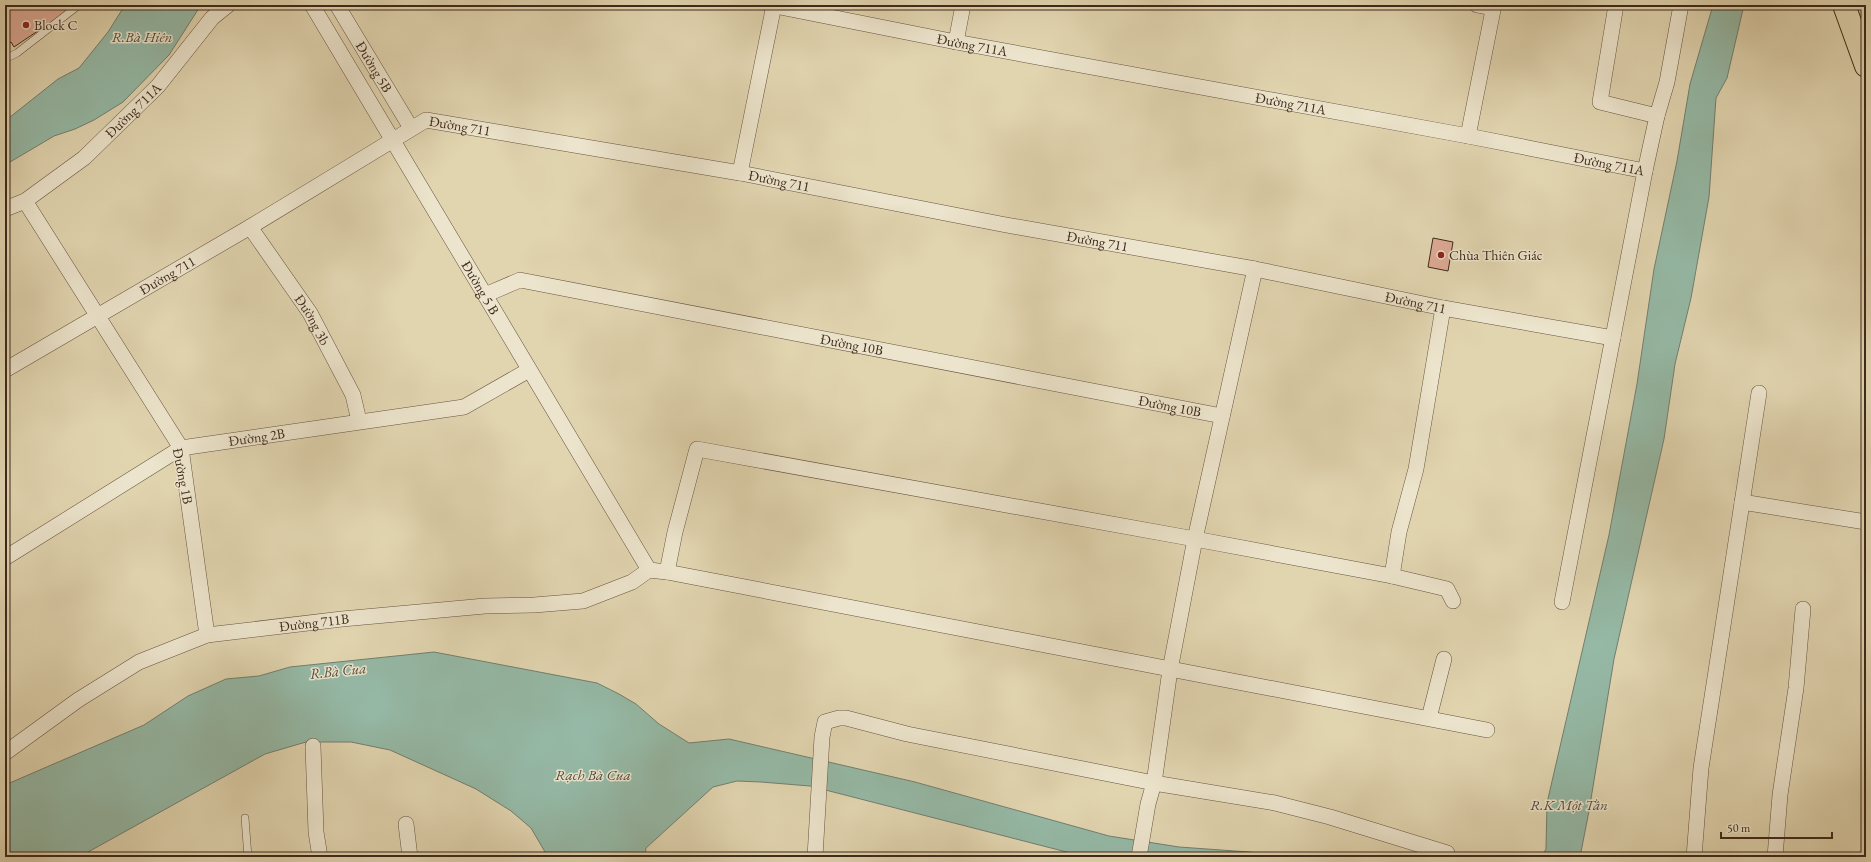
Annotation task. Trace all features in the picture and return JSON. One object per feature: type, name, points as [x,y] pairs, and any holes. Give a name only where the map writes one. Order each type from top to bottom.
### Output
[{"type":"highway","points":[[1844,5],[1866,66]]},
{"type":"street","name":"Đường 711A","points":[[5,209],[25,201],[84,158],[158,86],[212,18],[228,5]]},
{"type":"street","name":"Đường 5 B","points":[[312,5],[648,570]]},
{"type":"street","name":"Đường 5B","points":[[337,5],[411,128]]},
{"type":"street","name":"Đường 711A","points":[[773,5],[956,42],[1645,170],[1562,602]]},
{"type":"street","points":[[740,173],[773,5]]},
{"type":"street","points":[[956,42],[963,5]]},
{"type":"street","points":[[1468,136],[1494,7],[1477,5]]},
{"type":"street","points":[[1616,5],[1600,102],[1657,116]]},
{"type":"street","points":[[1645,170],[1657,116],[1667,82],[1682,5]]},
{"type":"street","name":"Đường 711","points":[[5,370],[250,227],[426,120],[740,173],[1001,224],[1255,269],[1444,308],[1613,338]]},
{"type":"street","name":"Đường 1B","points":[[25,201],[96,316],[181,448],[207,635]]},
{"type":"street","name":"Đường 3b","points":[[250,227],[310,313],[353,395],[359,421]]},
{"type":"street","points":[[1139,857],[1148,804],[1154,783],[1170,670],[1195,538],[1255,269]]},
{"type":"street","name":"Đường 10B","points":[[485,295],[520,280],[1222,416]]},
{"type":"street","points":[[1392,576],[1398,532],[1416,469],[1444,308]]},
{"type":"street","name":"Đường 2B","points":[[5,558],[181,448],[464,406],[529,370]]},
{"type":"street","points":[[1694,857],[1701,768],[1759,393]]},
{"type":"street","points":[[667,572],[675,532],[697,449],[1195,538],[1392,576],[1447,589],[1453,601]]},
{"type":"street","points":[[1742,502],[1866,522]]},
{"type":"street","points":[[648,570],[667,572],[1487,730]]},
{"type":"street","name":"Đường 711B","points":[[5,753],[78,700],[139,662],[207,635],[342,619],[485,606],[534,605],[583,601],[632,582],[648,570]]},
{"type":"street","points":[[1775,857],[1780,795],[1796,688],[1803,609]]},
{"type":"street","points":[[1429,718],[1444,659]]},
{"type":"street","points":[[815,857],[822,737],[826,722],[839,718],[846,718],[907,734],[1154,783],[1275,803],[1330,817],[1447,853]]},
{"type":"street","points":[[313,746],[316,832],[320,857]]},
{"type":"street","points":[[406,824],[410,857]]},
{"type":"lane","points":[[5,59],[17,53],[79,5]]},
{"type":"lane","points":[[245,818],[248,857]]},
{"type":"water","name":"R.Bà Hiên","points":[[125,5],[201,5],[169,55],[123,102],[94,120],[75,129],[54,136],[5,165],[5,121],[58,79],[79,68],[108,32]]},
{"type":"water","name":"R.K Một Tần","points":[[1713,5],[1744,5],[1727,78],[1716,98],[1709,197],[1691,298],[1675,364],[1664,439],[1614,659],[1580,857],[1542,857],[1546,849],[1547,803],[1609,535],[1637,384],[1654,269],[1677,161],[1690,84]]},
{"type":"water","name":"Rạch Bà Cua","points":[[434,652],[597,683],[636,704],[659,724],[689,743],[729,739],[915,782],[1109,836],[1179,847],[1295,857],[1086,857],[810,786],[737,781],[713,787],[646,848],[645,857],[548,857],[531,828],[511,811],[476,789],[390,750],[351,742],[306,742],[265,754],[79,857],[5,857],[5,785],[144,725],[188,696],[226,679],[259,676],[290,667]]},
{"type":"building","name":"Block C","points":[[5,5],[72,5],[70,6],[72,8],[14,47],[11,42],[5,46]]},
{"type":"building","name":"Chùa Thiên Giác","points":[[1433,238],[1453,242],[1448,271],[1428,267]]},
{"type":"place","name":"Block C","points":[[26,25]]},
{"type":"place","name":"Chùa Thiên Giác","points":[[1441,255]]},
{"type":"water label","name":"R.Bà Cua","points":[[338,671]]}]
